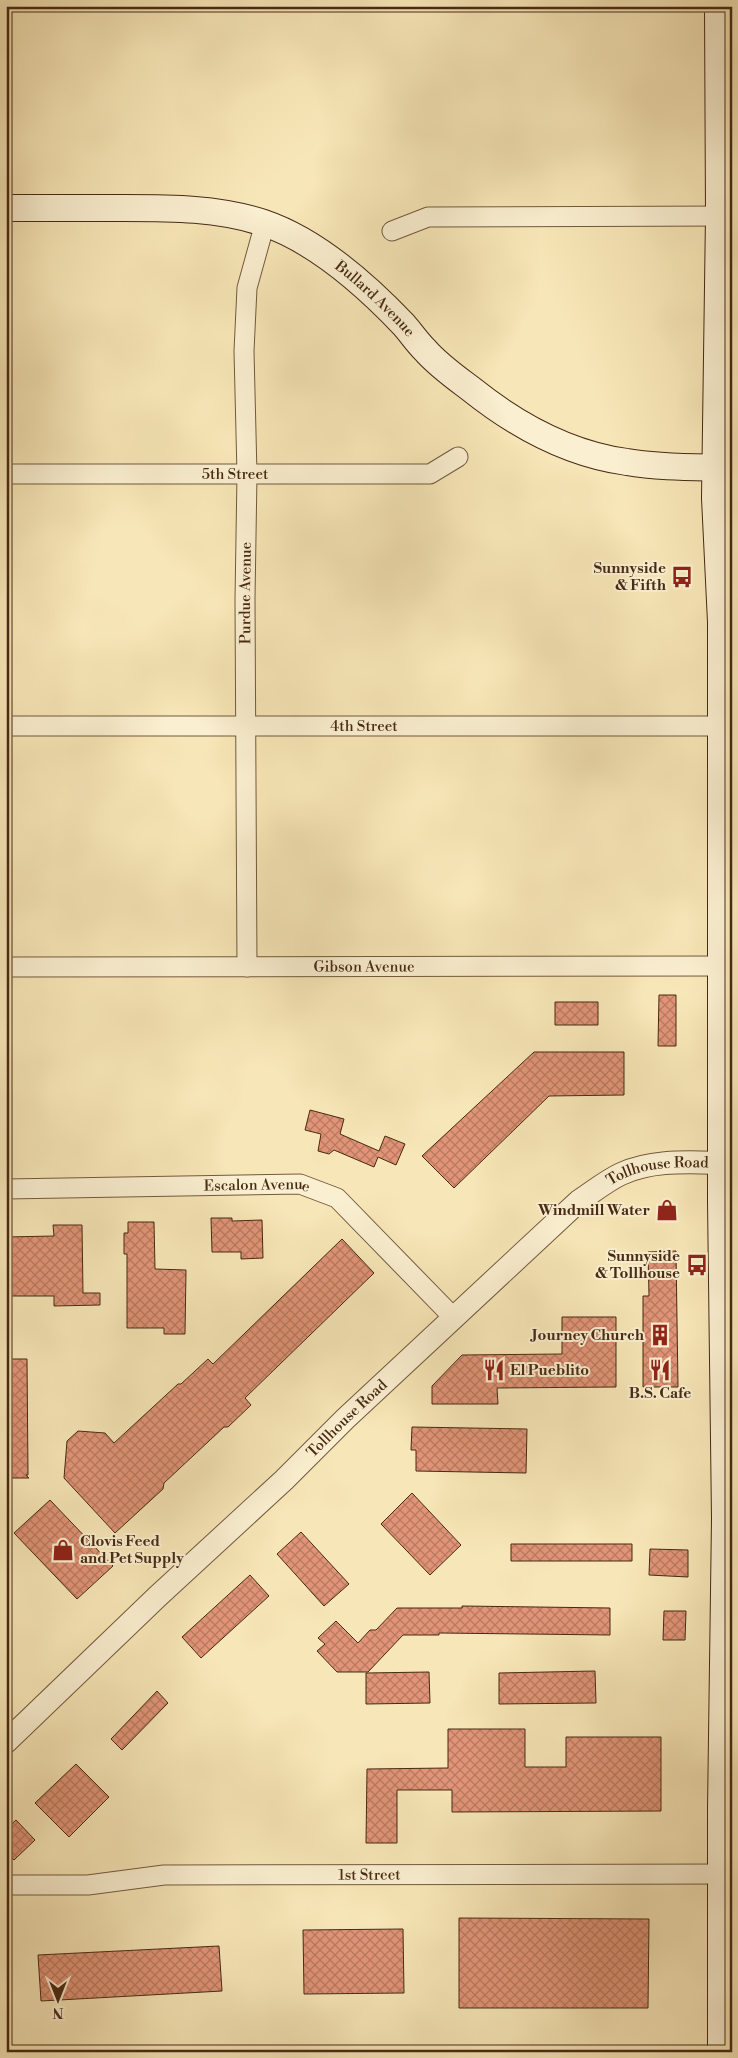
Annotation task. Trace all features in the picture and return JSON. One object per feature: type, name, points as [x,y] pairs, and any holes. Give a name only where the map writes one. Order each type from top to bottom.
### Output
[{"type":"main road","points":[[718,6],[725,216],[721,622],[727,966],[728,1519],[727,1874],[721,2052]]},
{"type":"main road","name":"Bullard Avenue","points":[[6,208],[176,208],[226,213],[264,223],[314,248],[343,269],[404,325],[426,351],[448,371],[493,407],[540,436],[584,453],[625,462],[664,466],[723,468]]},
{"type":"street","points":[[392,231],[428,217],[725,216]]},
{"type":"street","name":"Purdue Avenue","points":[[247,967],[245,726],[247,474],[244,351],[247,288],[264,223]]},
{"type":"street","name":"5th Street","points":[[6,474],[430,474],[458,457]]},
{"type":"street","name":"4th Street","points":[[6,726],[722,726]]},
{"type":"street","name":"Gibson Avenue","points":[[6,967],[727,966]]},
{"type":"street","name":"Tollhouse Road","points":[[6,1742],[165,1589],[284,1480],[345,1419],[579,1201],[623,1173],[648,1166],[679,1162],[727,1163]]},
{"type":"street","name":"Escalon Avenue","points":[[6,1189],[300,1184],[337,1198],[454,1318]]},
{"type":"street","name":"1st Street","points":[[6,1885],[88,1885],[164,1875],[727,1874]]},
{"type":"building","points":[[659,995],[676,995],[676,1046],[658,1046]]},
{"type":"building","points":[[555,1002],[598,1002],[598,1025],[555,1025]]},
{"type":"building","points":[[534,1052],[624,1052],[624,1095],[549,1096],[454,1188],[422,1156]]},
{"type":"building","points":[[310,1110],[344,1119],[340,1134],[379,1151],[385,1136],[405,1144],[396,1165],[378,1157],[374,1167],[334,1150],[329,1154],[318,1151],[321,1134],[305,1130]]},
{"type":"building","points":[[211,1218],[232,1218],[232,1221],[262,1220],[263,1258],[241,1259],[241,1252],[212,1252]]},
{"type":"building","points":[[128,1222],[154,1222],[155,1269],[186,1270],[185,1334],[164,1334],[164,1328],[127,1328],[127,1254],[124,1254],[124,1233],[128,1233]]},
{"type":"building","points":[[53,1225],[82,1225],[83,1293],[100,1293],[100,1305],[54,1306],[54,1296],[6,1296],[6,1237],[54,1236]]},
{"type":"building","points":[[342,1239],[374,1273],[245,1398],[251,1405],[228,1427],[224,1427],[164,1483],[163,1489],[115,1533],[64,1478],[67,1441],[78,1431],[105,1433],[114,1443],[208,1359],[213,1364]]},
{"type":"building","points":[[676,1251],[678,1387],[643,1387],[643,1296],[649,1296],[648,1252]]},
{"type":"building","points":[[562,1317],[616,1317],[616,1387],[497,1388],[498,1404],[432,1404],[432,1386],[462,1355],[562,1354]]},
{"type":"building","points":[[6,1359],[27,1359],[28,1475],[26,1475],[29,1478],[6,1478]]},
{"type":"building","points":[[412,1427],[527,1429],[526,1473],[416,1471],[416,1450],[411,1450]]},
{"type":"building","points":[[412,1493],[461,1545],[430,1575],[381,1524]]},
{"type":"building","name":"Clovis Feed and Pet Supply","points":[[50,1500],[113,1566],[77,1599],[14,1533]]},
{"type":"building","points":[[301,1532],[349,1584],[324,1606],[277,1554]]},
{"type":"building","points":[[511,1544],[632,1544],[632,1561],[511,1561]]},
{"type":"building","points":[[650,1549],[688,1550],[688,1577],[649,1575]]},
{"type":"building","points":[[250,1575],[269,1596],[201,1658],[182,1637]]},
{"type":"building","points":[[462,1606],[610,1608],[610,1635],[439,1633],[439,1635],[403,1635],[368,1672],[337,1672],[317,1651],[325,1644],[318,1638],[336,1621],[358,1643],[370,1630],[376,1630],[397,1608],[462,1608]]},
{"type":"building","points":[[664,1611],[686,1611],[685,1640],[663,1640]]},
{"type":"building","points":[[595,1671],[596,1703],[499,1704],[499,1673]]},
{"type":"building","points":[[429,1672],[430,1703],[366,1704],[366,1673]]},
{"type":"building","points":[[157,1691],[168,1703],[122,1750],[111,1739]]},
{"type":"building","points":[[448,1729],[525,1729],[525,1767],[566,1767],[566,1737],[661,1737],[661,1811],[452,1812],[452,1790],[397,1790],[397,1843],[366,1843],[367,1769],[448,1768]]},
{"type":"building","points":[[76,1764],[109,1797],[69,1837],[35,1803]]},
{"type":"building","points":[[16,1820],[35,1840],[14,1860],[6,1852],[6,1829]]},
{"type":"building","points":[[459,1918],[649,1919],[648,2008],[459,2008]]},
{"type":"building","points":[[403,1929],[404,1993],[304,1994],[303,1930]]},
{"type":"building","points":[[219,1946],[222,1991],[41,2001],[38,1955]]},
{"type":"place","name":"Sunnyside & Fifth","points":[[682,577]]},
{"type":"place","name":"Windmill Water","points":[[667,1210]]},
{"type":"place","name":"Sunnyside & Tollhouse","points":[[697,1265]]},
{"type":"place","name":"Journey Church","points":[[660,1335]]},
{"type":"place","name":"El Pueblito","points":[[494,1370]]},
{"type":"place","name":"B.S. Cafe","points":[[660,1370]]},
{"type":"place","name":"Clovis Feed and Pet Supply","points":[[63,1550]]}]
